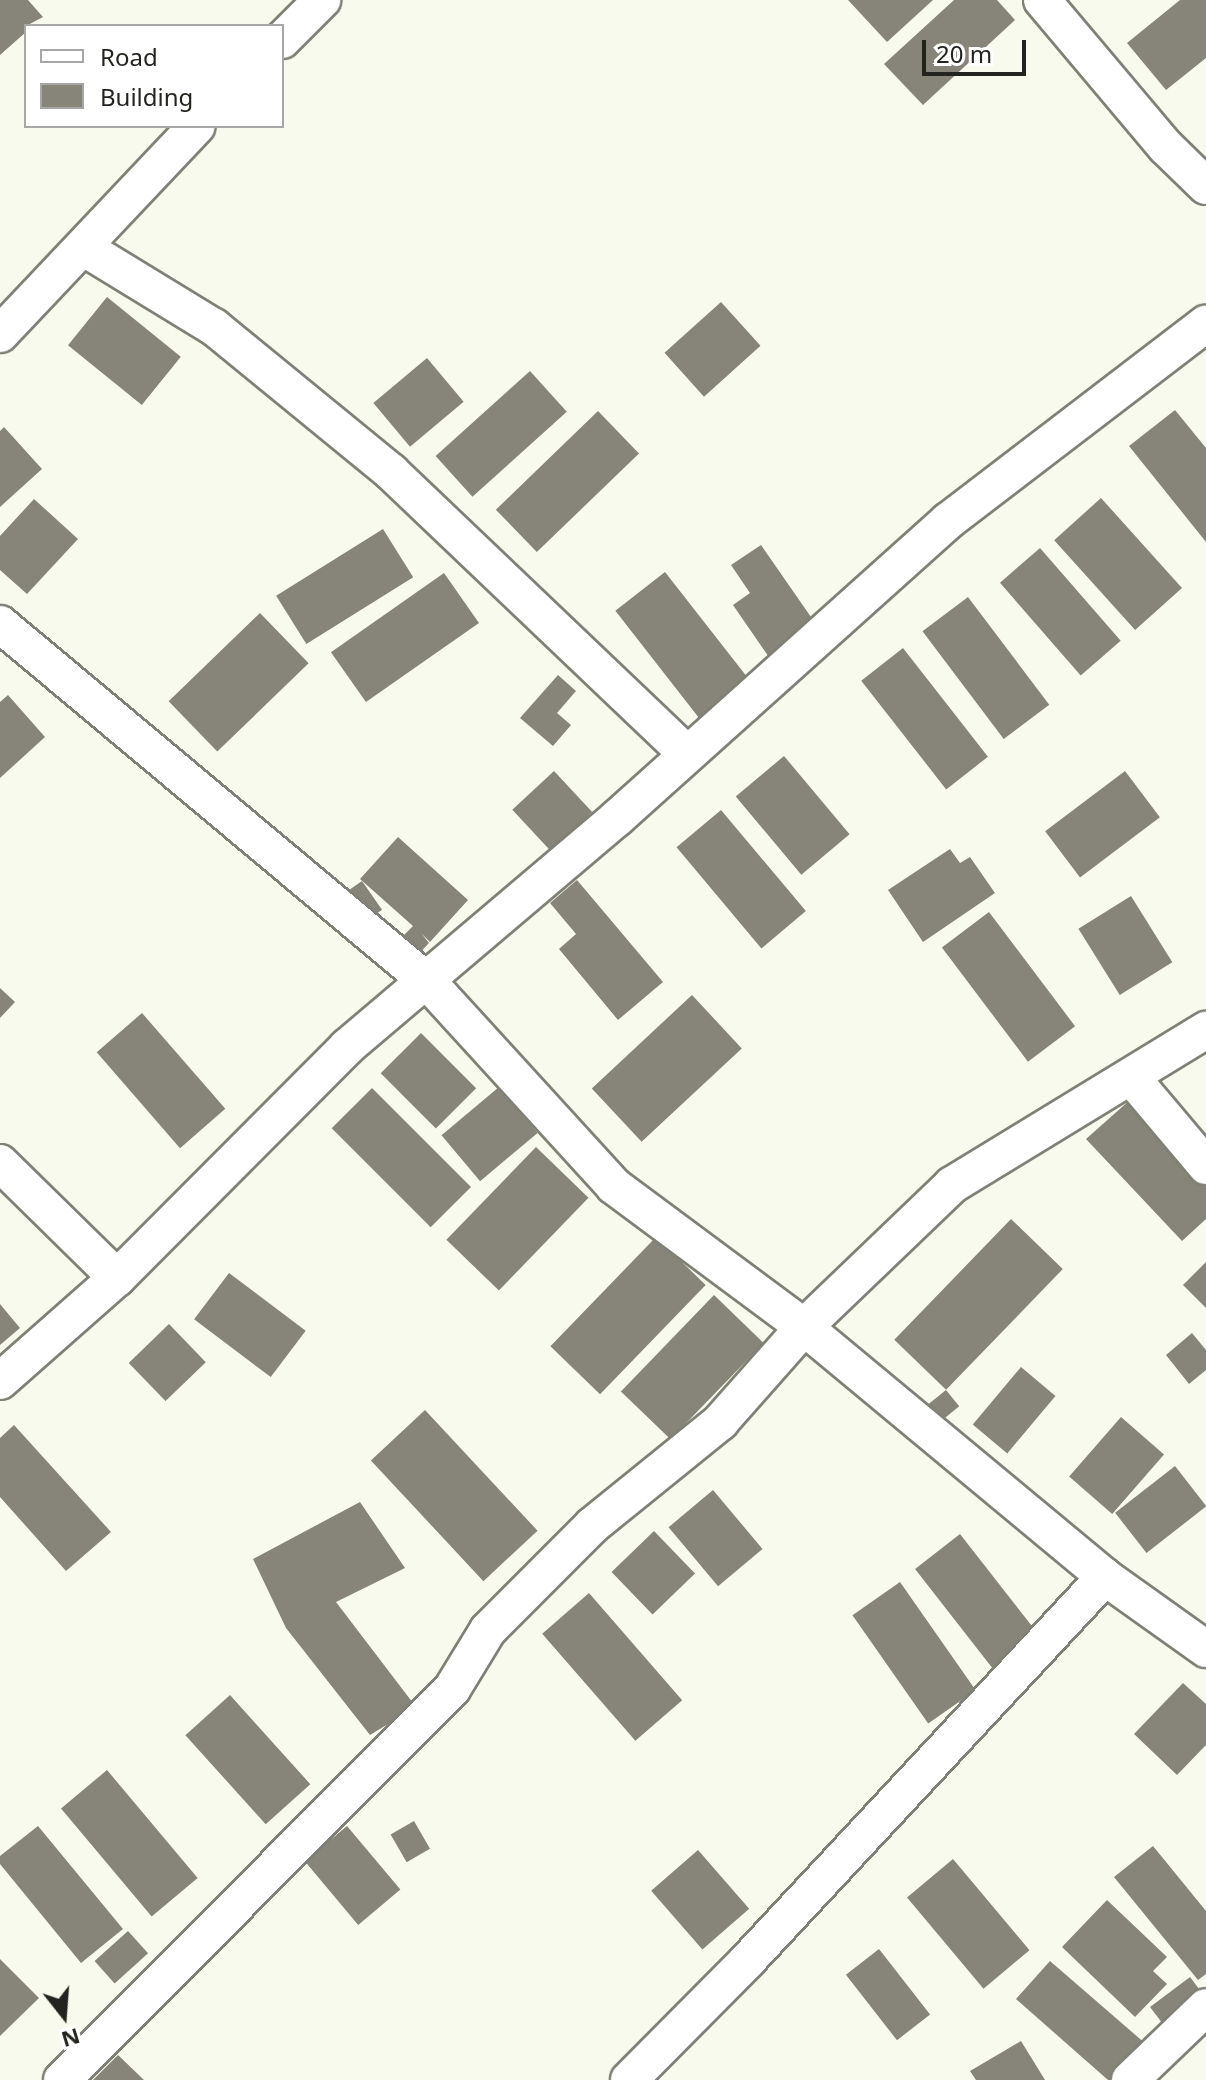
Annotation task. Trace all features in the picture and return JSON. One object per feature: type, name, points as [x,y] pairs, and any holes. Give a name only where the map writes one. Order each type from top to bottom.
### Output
[{"type":"street","points":[[284,38],[322,0]]},
{"type":"street","points":[[1042,0],[1166,147],[1206,186]]},
{"type":"street","points":[[0,334],[86,249],[195,128]]},
{"type":"street","points":[[86,249],[214,327],[391,472],[687,754]]},
{"type":"street","points":[[0,1381],[117,1278],[347,1047],[687,754],[948,521],[1206,324]]},
{"type":"street","points":[[0,624],[427,981],[614,1186],[804,1327],[1105,1577],[1206,1649]]},
{"type":"street","points":[[62,2080],[452,1689],[488,1630],[593,1525],[720,1422],[804,1327],[952,1185],[1132,1078],[1206,1030]]},
{"type":"street","points":[[1132,1078],[1206,1166]]},
{"type":"street","points":[[0,1163],[117,1278]]},
{"type":"street","points":[[629,2080],[747,1961],[1105,1577]]},
{"type":"street","points":[[1130,2080],[1206,2007]]},
{"type":"building","points":[[0,0],[28,0],[43,17],[24,24],[24,34],[0,55]]},
{"type":"building","points":[[848,0],[933,0],[887,42]]},
{"type":"building","points":[[954,0],[997,0],[1015,20],[923,105],[884,64]]},
{"type":"building","points":[[1180,0],[1206,0],[1206,58],[1166,90],[1127,43]]},
{"type":"building","points":[[107,297],[181,357],[142,405],[68,345]]},
{"type":"building","points":[[721,302],[760,346],[704,397],[665,353]]},
{"type":"building","points":[[427,358],[464,402],[410,447],[373,403]]},
{"type":"building","points":[[530,371],[567,412],[472,497],[436,456]]},
{"type":"building","points":[[1175,410],[1206,448],[1206,542],[1129,446]]},
{"type":"building","points":[[598,411],[639,453],[537,552],[496,510]]},
{"type":"building","points":[[4,427],[42,469],[0,507],[0,431]]},
{"type":"building","points":[[1101,498],[1182,588],[1135,630],[1054,540]]},
{"type":"building","points":[[34,499],[78,539],[27,594],[0,570],[0,536]]},
{"type":"building","points":[[383,529],[413,577],[306,644],[276,596]]},
{"type":"building","points":[[761,545],[820,630],[773,663],[733,605],[750,593],[731,565]]},
{"type":"building","points":[[1040,548],[1121,641],[1081,676],[1000,583]]},
{"type":"building","points":[[665,572],[752,683],[702,722],[615,611]]},
{"type":"building","points":[[444,573],[479,623],[366,702],[331,652]]},
{"type":"building","points":[[968,597],[1049,705],[1004,739],[922,631]]},
{"type":"building","points":[[260,613],[309,663],[217,752],[169,701]]},
{"type":"building","points":[[903,648],[988,757],[946,789],[861,681]]},
{"type":"building","points":[[558,675],[576,691],[557,713],[571,725],[553,746],[520,718]]},
{"type":"building","points":[[8,695],[45,737],[0,778],[0,702]]},
{"type":"building","points":[[784,756],[850,834],[801,875],[736,796]]},
{"type":"building","points":[[554,771],[592,812],[551,851],[512,810]]},
{"type":"building","points":[[1125,771],[1160,817],[1080,878],[1045,831]]},
{"type":"building","points":[[721,810],[806,911],[761,948],[677,847]]},
{"type":"building","points":[[398,837],[468,900],[430,942],[421,933],[429,943],[415,958],[397,942],[413,926],[360,879]]},
{"type":"building","points":[[950,849],[960,863],[970,857],[995,893],[923,942],[888,890]]},
{"type":"building","points":[[577,880],[663,982],[618,1020],[559,949],[576,934],[550,903]]},
{"type":"building","points":[[362,881],[382,910],[365,922],[345,893]]},
{"type":"building","points":[[1131,896],[1172,962],[1120,995],[1078,929]]},
{"type":"building","points":[[989,912],[1075,1026],[1028,1062],[942,948]]},
{"type":"building","points":[[0,988],[15,1002],[0,1018]]},
{"type":"building","points":[[692,995],[742,1048],[642,1142],[592,1088]]},
{"type":"building","points":[[142,1013],[225,1109],[180,1148],[97,1052]]},
{"type":"building","points":[[421,1033],[476,1088],[436,1128],[381,1073]]},
{"type":"building","points":[[499,1087],[538,1133],[480,1181],[442,1135]]},
{"type":"building","points":[[372,1088],[471,1187],[431,1227],[332,1128]]},
{"type":"building","points":[[1131,1099],[1206,1179],[1206,1219],[1182,1241],[1086,1139]]},
{"type":"building","points":[[536,1147],[589,1198],[499,1291],[446,1240]]},
{"type":"building","points":[[1011,1219],[1063,1269],[946,1390],[894,1340]]},
{"type":"building","points":[[656,1237],[706,1285],[600,1394],[550,1346]]},
{"type":"building","points":[[1206,1262],[1206,1308],[1183,1285]]},
{"type":"building","points":[[229,1273],[306,1331],[271,1377],[194,1319]]},
{"type":"building","points":[[714,1295],[764,1343],[671,1439],[621,1391]]},
{"type":"building","points":[[0,1304],[20,1328],[0,1345]]},
{"type":"building","points":[[169,1324],[206,1362],[166,1401],[129,1363]]},
{"type":"building","points":[[1192,1333],[1206,1350],[1206,1370],[1189,1384],[1166,1355]]},
{"type":"building","points":[[1021,1367],[1055,1396],[1007,1453],[973,1424]]},
{"type":"building","points":[[946,1390],[959,1406],[941,1421],[927,1405]]},
{"type":"building","points":[[425,1410],[538,1531],[483,1581],[371,1460]]},
{"type":"building","points":[[1121,1417],[1164,1454],[1112,1514],[1069,1477]]},
{"type":"building","points":[[14,1425],[111,1532],[66,1571],[0,1497],[0,1438]]},
{"type":"building","points":[[1175,1466],[1206,1507],[1147,1553],[1115,1513]]},
{"type":"building","points":[[713,1490],[762,1549],[718,1586],[669,1527]]},
{"type":"building","points":[[360,1502],[405,1568],[336,1602],[416,1707],[370,1735],[286,1628],[253,1559]]},
{"type":"building","points":[[654,1531],[695,1573],[653,1614],[612,1572]]},
{"type":"building","points":[[960,1534],[1042,1639],[997,1674],[915,1569]]},
{"type":"building","points":[[900,1582],[976,1690],[928,1723],[852,1615]]},
{"type":"building","points":[[589,1593],[682,1700],[635,1741],[542,1634]]},
{"type":"building","points":[[1183,1683],[1206,1704],[1206,1745],[1177,1775],[1134,1734]]},
{"type":"building","points":[[230,1695],[310,1784],[266,1824],[185,1735]]},
{"type":"building","points":[[107,1770],[198,1878],[152,1917],[61,1809]]},
{"type":"building","points":[[414,1821],[430,1849],[407,1862],[391,1834]]},
{"type":"building","points":[[38,1826],[123,1929],[81,1963],[0,1864],[0,1856]]},
{"type":"building","points":[[347,1826],[400,1890],[358,1925],[305,1861]]},
{"type":"building","points":[[1153,1846],[1206,1911],[1206,1974],[1198,1980],[1114,1877]]},
{"type":"building","points":[[698,1850],[749,1909],[702,1950],[651,1891]]},
{"type":"building","points":[[953,1859],[1029,1950],[984,1989],[907,1898]]},
{"type":"building","points":[[1107,1900],[1167,1957],[1153,1971],[1167,1984],[1135,2017],[1062,1947]]},
{"type":"building","points":[[128,1931],[148,1953],[115,1983],[95,1961]]},
{"type":"building","points":[[879,1949],[930,2014],[897,2040],[846,1975]]},
{"type":"building","points":[[0,1959],[39,1998],[0,2036]]},
{"type":"building","points":[[1050,1961],[1147,2045],[1116,2080],[1108,2080],[1016,1999]]},
{"type":"building","points":[[1190,1977],[1203,1994],[1163,2024],[1150,2007]]},
{"type":"building","points":[[1021,2041],[1045,2080],[976,2080],[970,2071]]},
{"type":"building","points":[[118,2055],[144,2080],[93,2080]]}]
